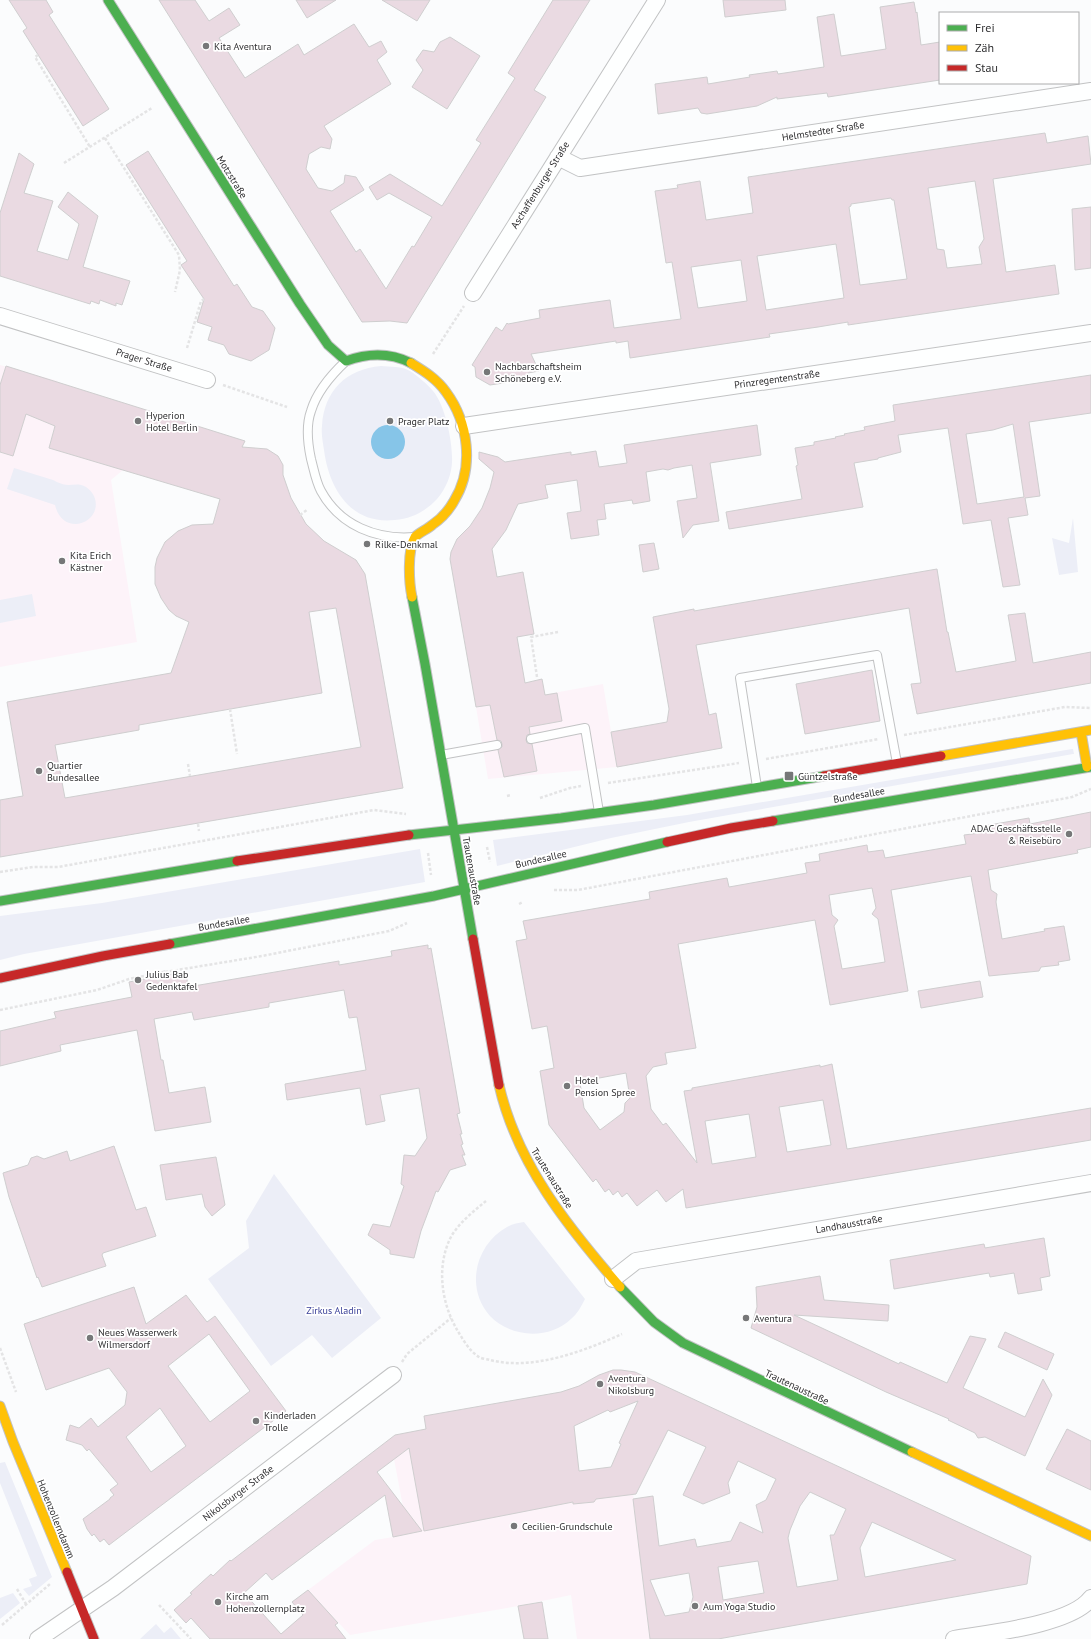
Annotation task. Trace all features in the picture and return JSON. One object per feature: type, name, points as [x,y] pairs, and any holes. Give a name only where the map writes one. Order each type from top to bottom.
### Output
[{"type":"main road","name":"Motzstraße","points":[[108,0],[300,304],[328,345],[346,361]]},
{"type":"main road","points":[[346,361],[365,355],[382,354],[403,359],[422,369],[436,379],[447,393],[457,409],[464,426],[467,448],[464,470],[458,491],[440,519],[415,537]]},
{"type":"main road","name":"Trautenaustraße","points":[[415,537],[409,560],[410,587],[494,1064],[505,1111],[513,1132],[531,1168],[572,1229],[613,1280],[645,1314],[675,1339],[707,1356],[1091,1536]]},
{"type":"main road","points":[[0,901],[205,866],[453,829],[600,813],[758,788],[1091,730]]},
{"type":"main road","name":"Bundesallee","points":[[0,978],[103,956],[422,898],[731,828],[1089,767],[1081,732]]},
{"type":"main road","name":"Hohenzollerndamm","points":[[0,1406],[13,1442],[94,1639]]},
{"type":"street","name":"Aschaffenburger Straße","points":[[473,293],[657,0]]},
{"type":"street","name":"Helmstedter Straße","points":[[558,157],[580,168],[1091,91]]},
{"type":"street","name":"Prager Straße","points":[[0,316],[207,380]]},
{"type":"street","name":"Prinzregentenstraße","points":[[464,426],[1091,333]]},
{"type":"street","name":"Landhausstraße","points":[[613,1280],[636,1261],[1091,1183]]},
{"type":"street","name":"Nikolsburger Straße","points":[[38,1639],[113,1588],[393,1375]]},
{"type":"street","points":[[954,1639],[1046,1622],[1066,1616],[1088,1602],[1091,1598]]},
{"type":"lane","points":[[346,361],[338,368],[322,388],[310,412],[308,430],[310,454],[315,476],[321,491],[342,518],[360,529],[383,536],[399,538],[415,537]]},
{"type":"lane","points":[[758,788],[740,678],[877,655],[897,764]]},
{"type":"lane","points":[[531,739],[585,728],[600,813]]},
{"type":"lane","points":[[440,755],[497,744]]},
{"type":"path","points":[[38,55],[35,57],[90,147]]},
{"type":"path","points":[[64,163],[169,97]]},
{"type":"path","points":[[105,138],[179,255],[180,270],[175,292]]},
{"type":"path","points":[[422,369],[473,293]]},
{"type":"path","points":[[187,348],[201,301],[204,299]]},
{"type":"path","points":[[207,380],[287,407]]},
{"type":"path","points":[[300,515],[307,510]]},
{"type":"path","points":[[538,677],[531,637],[558,632]]},
{"type":"path","points":[[539,799],[570,788],[655,777],[753,761],[1065,707],[1091,708]]},
{"type":"path","points":[[230,709],[237,754]]},
{"type":"path","points":[[188,764],[190,776]]},
{"type":"path","points":[[551,890],[568,891],[586,889],[1072,797],[1091,789]]},
{"type":"path","points":[[507,796],[511,795]]},
{"type":"path","points":[[0,872],[33,867],[58,867],[374,810],[408,814]]},
{"type":"path","points":[[198,824],[199,831]]},
{"type":"path","points":[[486,840],[491,867]]},
{"type":"path","points":[[427,848],[432,880]]},
{"type":"path","points":[[519,904],[523,902]]},
{"type":"path","points":[[165,972],[262,956],[389,931],[413,920]]},
{"type":"path","points":[[157,974],[159,984]]},
{"type":"path","points":[[0,1010],[97,990],[129,978],[149,975]]},
{"type":"path","points":[[486,1201],[467,1216],[452,1236],[444,1257],[442,1278],[443,1297],[451,1318],[464,1343],[478,1357],[504,1364],[537,1361],[567,1356],[593,1347],[622,1334]]},
{"type":"path","points":[[408,1354],[451,1318]]},
{"type":"path","points":[[2,1625],[53,1581]]},
{"type":"path","points":[[17,1589],[26,1604]]},
{"type":"path","points":[[159,1605],[190,1639]]},
{"type":"shaded area","name":"Kita Erich Kästner","points":[[0,365],[58,381],[56,386],[55,425],[49,448],[123,470],[111,480],[137,642],[0,667]]},
{"type":"shaded area","points":[[603,684],[617,767],[488,779],[476,707]]},
{"type":"shaded area","name":"Cecilien-Grundschule","points":[[549,1394],[562,1504],[633,1493],[650,1639],[577,1639],[571,1595],[518,1606],[350,1635],[308,1590],[375,1540],[393,1537],[388,1515],[404,1512],[394,1459],[383,1445],[396,1435],[426,1430],[424,1416]]},
{"type":"green space","points":[[381,366],[407,369],[426,383],[433,391],[444,414],[452,450],[450,474],[446,485],[437,499],[418,514],[395,520],[380,520],[366,517],[345,502],[337,491],[331,478],[322,435],[324,413],[332,392],[347,377],[368,368]]},
{"type":"green space","points":[[14,468],[60,483],[86,487],[94,496],[96,505],[94,513],[89,519],[82,523],[74,524],[66,522],[59,515],[55,505],[7,489]]},
{"type":"green space","points":[[1073,518],[1078,572],[1059,575],[1052,538],[1069,543]]},
{"type":"green space","points":[[32,594],[36,616],[0,623],[0,600]]},
{"type":"green space","points":[[1073,749],[1074,754],[689,822],[611,838],[497,866],[493,840],[687,815]]},
{"type":"green space","points":[[420,849],[425,882],[24,954],[0,960],[0,916],[102,903]]},
{"type":"green space","name":"Zirkus Aladin","points":[[274,1174],[381,1318],[332,1358],[312,1335],[271,1366],[208,1279],[249,1248],[246,1221]]},
{"type":"green space","points":[[524,1222],[585,1299],[575,1315],[562,1326],[541,1333],[530,1334],[508,1329],[490,1316],[482,1305],[476,1280],[477,1268],[487,1245],[496,1235],[507,1227]]},
{"type":"green space","points":[[5,1462],[52,1577],[29,1596],[23,1589],[32,1586],[29,1579],[37,1576],[0,1483],[0,1463]]},
{"type":"green space","points":[[13,1593],[20,1603],[0,1619],[0,1598]]},
{"type":"green space","points":[[156,1624],[164,1633],[171,1627],[181,1639],[140,1639]]},
{"type":"water","points":[[385,425],[391,425],[395,426],[402,432],[405,442],[404,449],[398,456],[391,459],[385,459],[381,458],[374,452],[371,445],[371,439],[372,435],[378,428]]},
{"type":"building","points":[[9,0],[46,0],[53,12],[49,15],[109,109],[83,126],[23,31],[27,28]]},
{"type":"building","points":[[159,0],[195,0],[209,21],[229,8],[240,25],[219,38],[245,78],[298,44],[304,55],[354,24],[369,47],[381,41],[387,52],[377,60],[391,84],[324,126],[332,139],[330,149],[321,147],[309,154],[306,169],[318,188],[332,191],[344,183],[345,175],[356,177],[364,190],[330,211],[356,252],[360,249],[386,289],[412,246],[414,247],[432,217],[389,193],[377,200],[369,187],[390,174],[442,206],[481,143],[476,140],[515,78],[508,73],[553,0],[590,0],[534,90],[546,97],[407,323],[390,321],[362,322]]},
{"type":"building","points":[[296,0],[336,0],[307,18]]},
{"type":"building","points":[[382,0],[430,0],[417,21]]},
{"type":"building","points":[[723,0],[785,0],[786,10],[725,17]]},
{"type":"building","points":[[914,2],[916,13],[917,12],[921,45],[939,42],[939,80],[828,97],[827,93],[777,99],[777,97],[757,106],[707,114],[701,113],[698,108],[658,114],[655,84],[707,77],[708,84],[750,77],[749,75],[777,71],[778,74],[824,67],[817,17],[834,14],[841,56],[886,49],[880,7]]},
{"type":"building","points":[[450,37],[480,56],[447,109],[412,87],[423,70],[416,60],[423,50],[434,52],[440,42]]},
{"type":"building","points":[[1045,133],[1047,143],[1088,136],[1091,164],[993,179],[1006,272],[1055,265],[1059,294],[848,325],[848,322],[769,334],[770,337],[630,358],[628,341],[616,343],[616,341],[531,354],[539,371],[528,373],[530,379],[490,385],[476,377],[475,367],[472,365],[496,327],[502,331],[507,323],[540,318],[539,310],[610,300],[614,328],[681,319],[672,262],[666,263],[655,191],[678,188],[677,185],[700,181],[706,220],[753,213],[748,177]],"holes":[[[975,181],[984,239],[979,247],[982,264],[947,268],[944,250],[937,249],[928,188]],[[891,198],[894,200],[907,279],[860,285],[849,207],[851,204]],[[836,244],[844,298],[766,310],[757,256]],[[741,260],[747,301],[698,308],[691,267]]]},
{"type":"building","points":[[148,151],[234,286],[237,284],[252,307],[263,311],[275,328],[269,350],[251,361],[229,354],[224,345],[208,340],[212,327],[197,322],[204,299],[181,265],[187,261],[126,165]]},
{"type":"building","points":[[19,153],[34,164],[24,193],[53,201],[37,251],[68,260],[79,224],[58,207],[68,192],[98,216],[83,267],[130,281],[122,305],[116,303],[116,306],[100,300],[99,304],[91,301],[90,304],[0,276],[0,213]]},
{"type":"building","points":[[1091,207],[1091,268],[1075,270],[1072,209]]},
{"type":"building","points":[[6,366],[245,441],[242,447],[267,449],[278,456],[283,465],[283,475],[291,498],[306,524],[324,541],[356,560],[365,574],[403,788],[0,857],[0,800],[23,796],[7,702],[171,673],[189,622],[176,616],[169,610],[161,598],[155,584],[155,567],[157,558],[165,542],[178,531],[192,525],[213,524],[220,499],[49,448],[55,426],[26,414],[13,456],[0,452],[0,385]],"holes":[[[336,608],[361,747],[65,798],[55,745],[139,730],[139,725],[322,693],[309,612]]]},
{"type":"building","points":[[1091,375],[1091,413],[1029,422],[1040,496],[1025,498],[1028,515],[1008,518],[1020,585],[1003,587],[991,520],[963,524],[948,428],[898,435],[901,452],[878,459],[854,463],[863,507],[729,529],[726,512],[802,499],[796,466],[798,465],[795,448],[814,445],[814,442],[865,430],[864,427],[895,421],[893,405]],"holes":[[[1013,424],[1024,497],[977,504],[966,434],[993,430]]]},
{"type":"building","points":[[757,425],[761,455],[710,463],[719,521],[693,525],[683,538],[677,501],[697,498],[692,465],[668,470],[663,469],[646,472],[650,501],[633,504],[632,500],[604,504],[606,519],[597,520],[599,535],[571,539],[567,513],[581,511],[577,480],[545,485],[548,498],[518,504],[506,530],[492,549],[497,577],[523,572],[534,634],[517,637],[525,683],[542,679],[545,695],[557,693],[562,721],[529,727],[530,734],[527,735],[526,740],[527,743],[532,744],[537,771],[504,777],[498,750],[502,747],[502,744],[501,741],[497,740],[490,705],[476,707],[450,559],[451,552],[457,539],[470,526],[482,508],[490,488],[494,472],[479,459],[479,452],[498,457],[505,462],[571,452],[571,455],[596,451],[599,467],[627,463],[624,445]]},
{"type":"building","points":[[654,543],[659,569],[643,572],[639,545]]},
{"type":"building","points":[[937,569],[947,632],[956,672],[1016,661],[1008,615],[1025,613],[1033,663],[1091,652],[1091,683],[917,714],[911,684],[921,683],[909,608],[696,645],[709,715],[716,713],[722,748],[617,767],[611,732],[667,722],[669,709],[653,617]]},
{"type":"building","points":[[872,670],[880,721],[805,734],[796,684]]},
{"type":"building","points":[[1091,812],[1091,847],[1077,850],[1078,853],[988,870],[991,890],[997,894],[996,902],[1002,939],[1064,926],[1070,960],[1058,962],[1059,965],[1041,967],[1039,971],[989,976],[971,876],[891,890],[908,991],[830,1005],[815,920],[678,944],[696,1048],[665,1053],[667,1064],[653,1067],[646,1076],[651,1109],[663,1125],[666,1123],[697,1163],[684,1091],[692,1090],[692,1088],[832,1064],[847,1149],[1091,1108],[1091,1140],[686,1208],[683,1189],[666,1202],[657,1190],[637,1206],[627,1193],[622,1197],[618,1191],[613,1195],[609,1189],[605,1192],[596,1179],[593,1182],[549,1125],[540,1071],[554,1068],[547,1026],[532,1029],[516,941],[527,939],[523,921],[650,899],[649,892],[727,878],[729,887],[807,873],[805,863],[820,861],[819,854],[867,845],[868,852],[883,850],[885,858],[966,844],[964,835],[980,833],[978,827],[1029,818],[1030,824]],"holes":[[[872,888],[876,908],[872,914],[878,919],[885,962],[842,969],[834,926],[838,920],[832,915],[829,895]],[[626,1073],[630,1098],[625,1103],[624,1112],[600,1130],[584,1108],[580,1083],[594,1081],[594,1079]],[[823,1100],[831,1145],[787,1152],[779,1107]],[[749,1114],[756,1157],[712,1164],[705,1121]]]},
{"type":"building","points":[[428,945],[428,949],[431,948],[460,1113],[457,1114],[462,1134],[460,1134],[463,1144],[461,1145],[465,1155],[462,1155],[466,1165],[450,1170],[438,1192],[436,1191],[421,1231],[414,1258],[390,1254],[390,1250],[368,1235],[373,1224],[390,1227],[404,1186],[401,1184],[404,1155],[415,1156],[427,1138],[419,1088],[380,1095],[385,1121],[366,1125],[360,1088],[287,1100],[285,1084],[366,1070],[357,1017],[349,1018],[344,990],[269,1003],[269,1007],[194,1020],[192,1012],[154,1019],[161,1060],[163,1060],[169,1093],[205,1087],[211,1122],[155,1131],[137,1030],[60,1045],[61,1051],[0,1066],[0,1031],[56,1018],[54,1012],[132,997],[129,982],[150,978],[149,974],[165,971],[165,975],[186,972],[188,987],[339,961],[339,965],[392,956],[391,951]]},
{"type":"building","points":[[980,981],[983,997],[921,1008],[918,991]]},
{"type":"building","points":[[114,1146],[136,1210],[146,1207],[156,1236],[103,1253],[102,1255],[106,1266],[42,1287],[38,1277],[37,1278],[9,1197],[3,1173],[28,1165],[31,1158],[37,1156],[44,1159],[67,1151],[70,1161]]},
{"type":"building","points":[[216,1157],[225,1205],[212,1216],[205,1207],[202,1194],[166,1200],[160,1165]]},
{"type":"building","points":[[1044,1238],[1050,1276],[1040,1278],[1042,1290],[1018,1294],[1014,1273],[990,1277],[989,1273],[894,1289],[890,1260],[984,1244],[985,1248]]},
{"type":"building","points":[[820,1276],[824,1300],[889,1305],[888,1321],[794,1315],[899,1364],[900,1362],[947,1383],[970,1336],[986,1339],[963,1388],[1025,1417],[1043,1379],[1052,1395],[1025,1456],[985,1437],[978,1438],[975,1433],[948,1420],[949,1419],[886,1392],[751,1328],[757,1307],[756,1287]]},
{"type":"building","points":[[134,1287],[146,1324],[186,1295],[207,1322],[215,1316],[286,1411],[109,1545],[104,1539],[100,1542],[94,1534],[92,1536],[83,1519],[114,1495],[110,1490],[118,1484],[89,1449],[87,1451],[82,1445],[66,1440],[70,1425],[79,1428],[91,1418],[98,1427],[125,1405],[127,1392],[109,1368],[46,1390],[24,1324]],"holes":[[[209,1334],[250,1391],[210,1422],[168,1366]],[[160,1408],[186,1446],[151,1472],[126,1437]]]},
{"type":"building","points":[[1005,1332],[1054,1354],[1047,1370],[998,1347]]},
{"type":"building","points":[[613,1370],[635,1372],[1031,1556],[1027,1584],[718,1639],[650,1639],[633,1499],[653,1496],[659,1546],[695,1539],[697,1547],[731,1541],[740,1522],[763,1533],[756,1505],[766,1500],[776,1479],[738,1461],[728,1483],[730,1493],[703,1504],[683,1495],[706,1447],[668,1430],[636,1494],[596,1499],[594,1502],[573,1504],[573,1502],[424,1531],[409,1448],[377,1472],[422,1531],[393,1537],[385,1495],[272,1580],[266,1573],[244,1593],[281,1634],[303,1615],[292,1602],[308,1590],[338,1623],[335,1625],[346,1639],[210,1639],[191,1618],[186,1623],[174,1610],[211,1574],[213,1576],[230,1560],[231,1561],[395,1435],[426,1429],[424,1416],[561,1392],[579,1386],[599,1375]],"holes":[[[638,1401],[619,1443],[621,1444],[611,1467],[579,1471],[574,1426],[608,1410],[610,1412]],[[810,1492],[846,1509],[834,1535],[830,1535],[838,1580],[797,1587],[788,1538],[800,1506]],[[872,1522],[956,1560],[865,1577],[860,1548]],[[758,1561],[764,1593],[723,1600],[718,1567]],[[689,1573],[693,1597],[689,1612],[665,1616],[650,1580]]]},
{"type":"building","points":[[1067,1429],[1091,1441],[1091,1490],[1046,1469]]},
{"type":"building","points":[[542,1602],[548,1639],[524,1639],[518,1606]]},
{"type":"traffic: fast","points":[[108,0],[300,304],[328,345],[346,361],[362,356],[387,355],[403,359],[411,363]]},
{"type":"traffic: fast","points":[[412,597],[473,939]]},
{"type":"traffic: fast","points":[[773,821],[1091,767]]},
{"type":"traffic: fast","points":[[409,835],[561,818],[654,805],[824,776]]},
{"type":"traffic: fast","points":[[170,944],[434,896],[667,842]]},
{"type":"traffic: fast","points":[[0,901],[237,861]]},
{"type":"traffic: fast","points":[[620,1287],[654,1322],[683,1343],[912,1452]]},
{"type":"traffic: slow","points":[[411,363],[439,383],[446,392],[454,404],[459,417],[464,431],[466,445],[465,474],[461,488],[452,504],[439,520],[416,536],[412,543],[409,567],[412,597]]},
{"type":"traffic: slow","points":[[941,756],[1091,730]]},
{"type":"traffic: slow","points":[[1081,732],[1087,767]]},
{"type":"traffic: slow","points":[[499,1085],[507,1114],[531,1168],[564,1218],[620,1287]]},
{"type":"traffic: slow","points":[[0,1406],[13,1442],[67,1572]]},
{"type":"traffic: slow","points":[[912,1452],[1091,1536]]},
{"type":"traffic: jam","points":[[824,776],[941,756]]},
{"type":"traffic: jam","points":[[667,842],[731,828],[773,821]]},
{"type":"traffic: jam","points":[[237,861],[409,835]]},
{"type":"traffic: jam","points":[[473,939],[499,1085]]},
{"type":"traffic: jam","points":[[0,978],[103,956],[170,944]]},
{"type":"traffic: jam","points":[[67,1572],[94,1639]]},
{"type":"place","name":"Kita Aventura","points":[[206,46]]},
{"type":"place","name":"Nachbarschaftsheim Schöneberg e.V.","points":[[487,372]]},
{"type":"place","name":"Hyperion Hotel Berlin","points":[[138,421]]},
{"type":"place","name":"Prager Platz","points":[[390,421]]},
{"type":"place","name":"Rilke-Denkmal","points":[[367,544]]},
{"type":"place","name":"Kita Erich Kästner","points":[[62,561]]},
{"type":"place","name":"Quartier Bundesallee","points":[[39,771]]},
{"type":"place","name":"Güntzelstraße","points":[[789,776]]},
{"type":"place","name":"ADAC Geschäftsstelle & Reisebüro","points":[[1069,834]]},
{"type":"place","name":"Julius Bab Gedenktafel","points":[[138,980]]},
{"type":"place","name":"Hotel Pension Spree","points":[[567,1086]]},
{"type":"place","name":"Aventura","points":[[746,1318]]},
{"type":"place","name":"Neues Wasserwerk Wilmersdorf","points":[[90,1338]]},
{"type":"place","name":"Aventura Nikolsburg","points":[[600,1384]]},
{"type":"place","name":"Kinderladen Trolle","points":[[256,1421]]},
{"type":"place","name":"Cecilien-Grundschule","points":[[514,1526]]},
{"type":"place","name":"Kirche am Hohenzollernplatz","points":[[218,1602]]},
{"type":"place","name":"Aum Yoga Studio","points":[[695,1606]]}]
